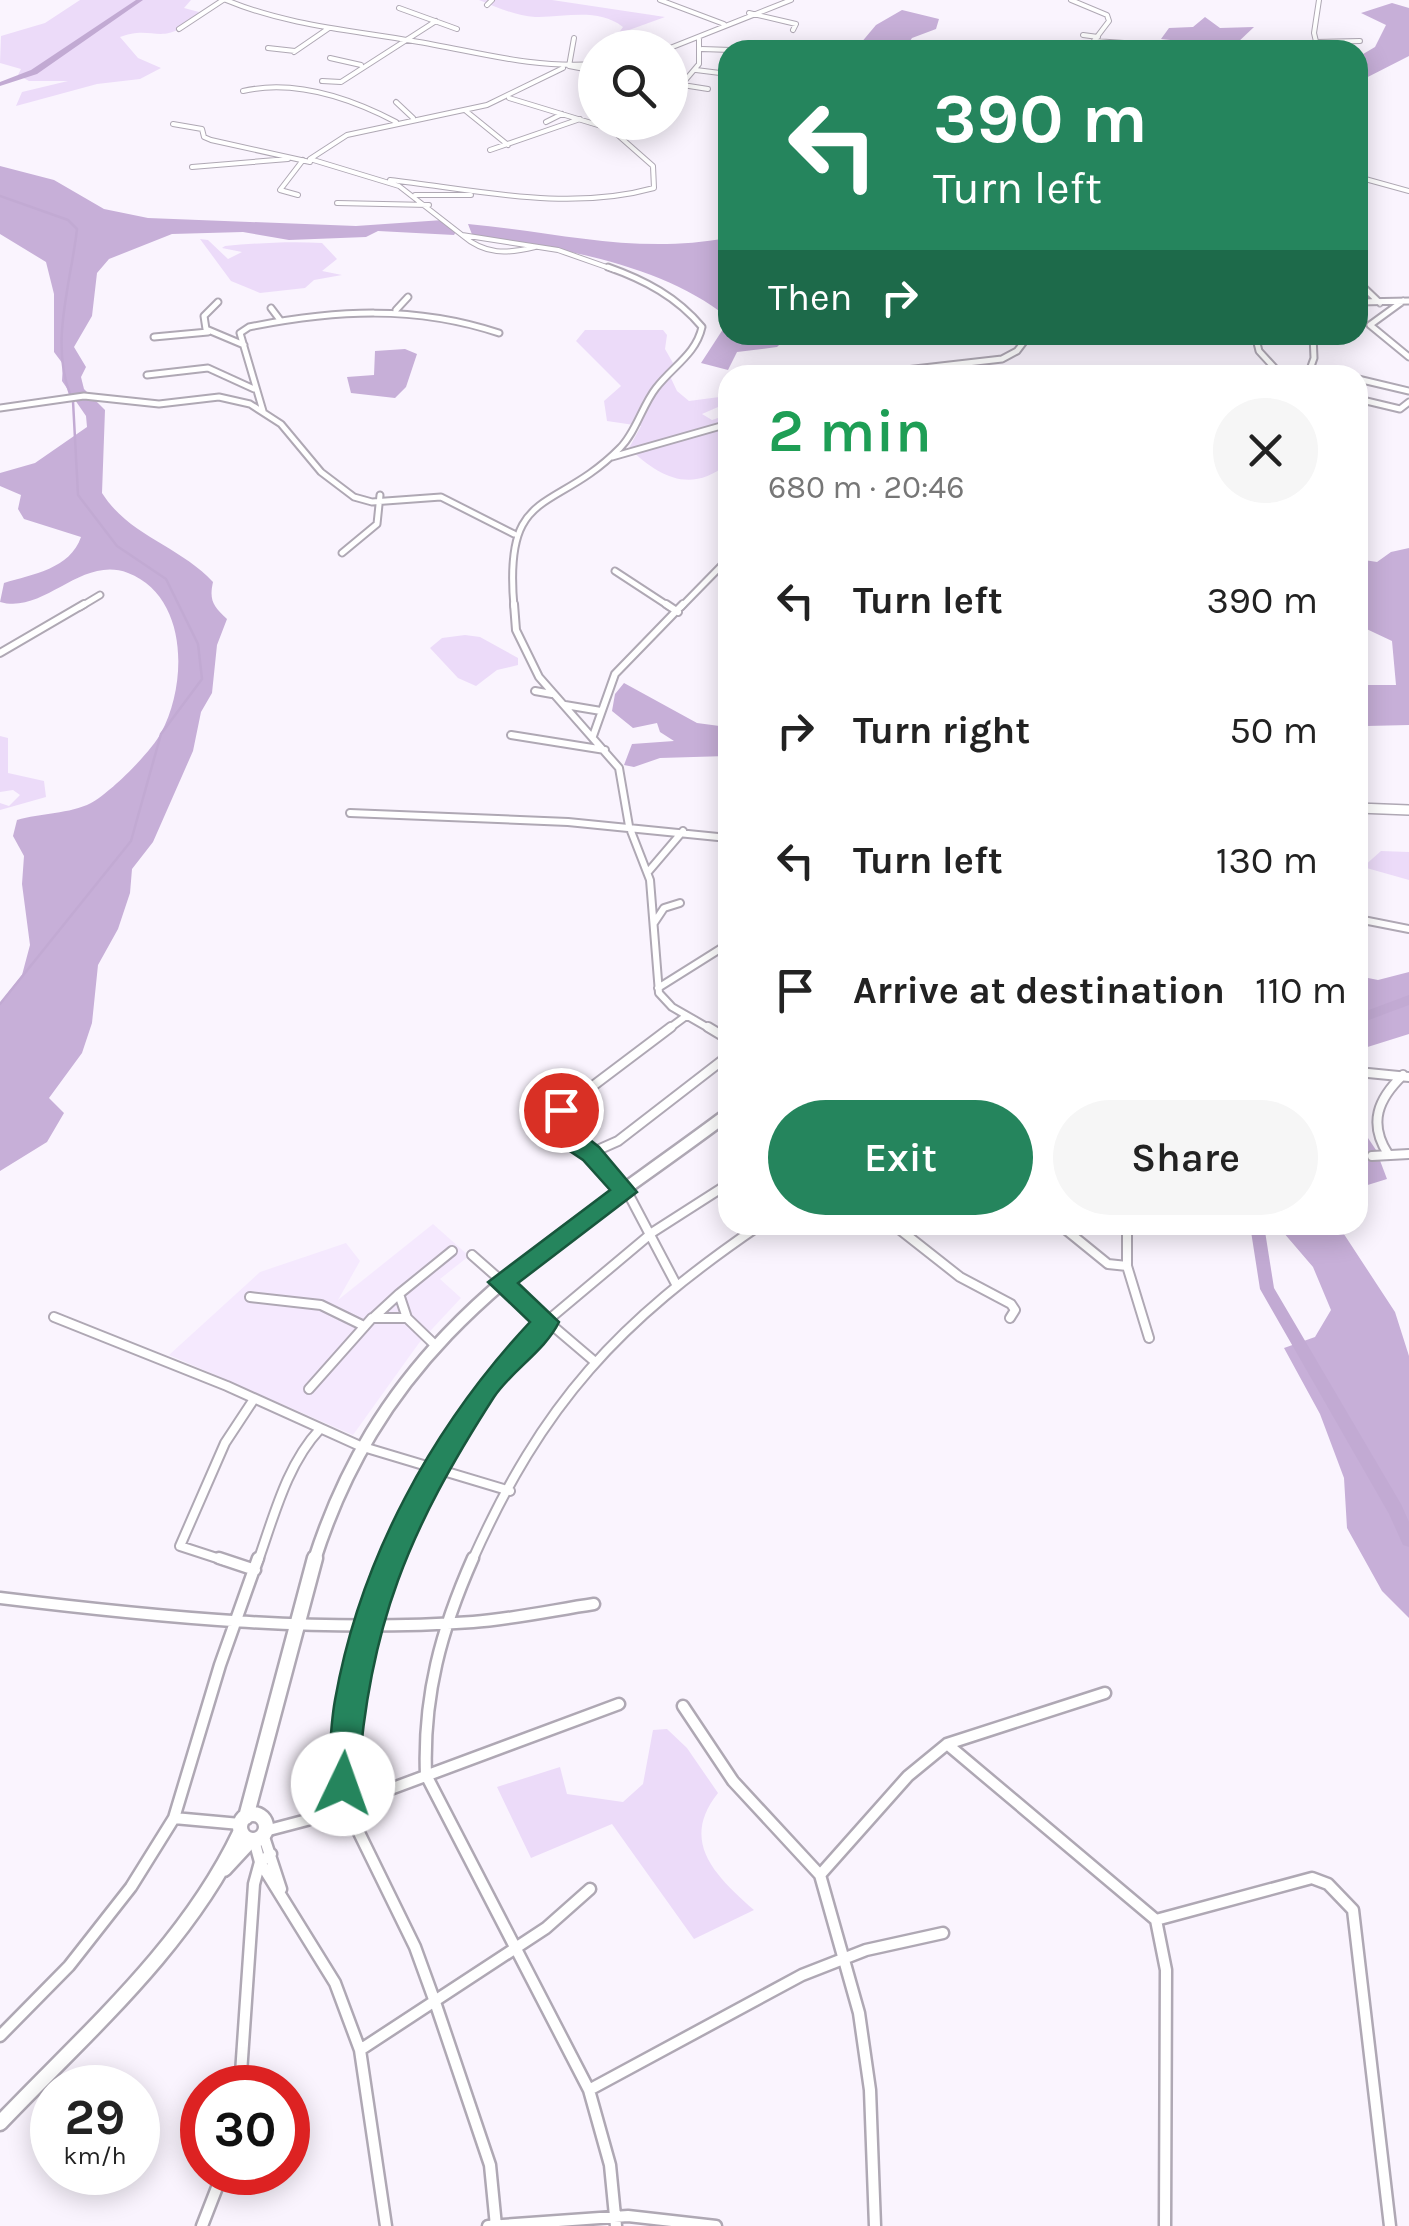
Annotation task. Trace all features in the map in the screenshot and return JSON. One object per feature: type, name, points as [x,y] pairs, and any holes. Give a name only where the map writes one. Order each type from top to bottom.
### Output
[{"type":"main road","points":[[1368,808],[1409,810]]},
{"type":"main road","points":[[0,2122],[166,1949],[252,1829],[254,1794],[297,1623],[360,1446],[434,1344],[500,1282],[718,1122]]},
{"type":"street","points":[[179,28],[224,0],[329,28],[409,40],[501,62],[578,67]]},
{"type":"street","points":[[487,6],[492,0]]},
{"type":"street","points":[[660,0],[724,24]]},
{"type":"street","points":[[688,42],[748,12],[791,0]]},
{"type":"street","points":[[1071,0],[1108,16],[1109,21],[1096,39]]},
{"type":"street","points":[[1316,40],[1319,0]]},
{"type":"street","points":[[400,8],[457,30]]},
{"type":"street","points":[[748,12],[796,24],[793,30]]},
{"type":"street","points":[[322,81],[341,82],[361,65],[436,21]]},
{"type":"street","points":[[268,48],[295,51],[329,28]]},
{"type":"street","points":[[1082,35],[1106,40]]},
{"type":"street","points":[[568,67],[574,38]]},
{"type":"street","points":[[688,78],[696,70],[702,49],[699,39]]},
{"type":"street","points":[[702,49],[718,50]]},
{"type":"street","points":[[330,58],[361,65]]},
{"type":"street","points":[[192,167],[295,158],[396,122],[466,111],[508,98],[568,67]]},
{"type":"street","points":[[696,70],[718,73]]},
{"type":"street","points":[[242,91],[263,85],[327,96],[396,122]]},
{"type":"street","points":[[688,85],[708,90]]},
{"type":"street","points":[[508,98],[578,118]]},
{"type":"street","points":[[396,102],[413,118]]},
{"type":"street","points":[[466,111],[508,145]]},
{"type":"street","points":[[546,122],[562,114]]},
{"type":"street","points":[[490,150],[578,120]]},
{"type":"street","points":[[173,124],[202,130],[210,140],[380,179],[586,200],[623,198],[654,188],[654,166],[624,140]]},
{"type":"street","points":[[298,195],[280,190],[316,152]]},
{"type":"street","points":[[380,179],[414,195],[477,248],[504,255],[540,246]]},
{"type":"street","points":[[1368,180],[1409,191]]},
{"type":"street","points":[[414,195],[471,196]]},
{"type":"street","points":[[337,203],[429,206]]},
{"type":"street","points":[[462,235],[540,246],[652,284],[686,308],[702,327],[698,344],[656,388],[631,436],[608,458],[541,504],[514,534],[510,564],[516,630],[552,694],[607,750],[623,781],[630,826],[648,872],[658,988],[667,1004],[718,1034]]},
{"type":"street","points":[[467,253],[477,248]]},
{"type":"street","points":[[1368,294],[1375,302]]},
{"type":"street","points":[[392,312],[402,307],[408,297]]},
{"type":"street","points":[[1368,302],[1406,301]]},
{"type":"street","points":[[1406,301],[1370,325],[1409,358]]},
{"type":"street","points":[[218,302],[204,316],[206,329],[244,345]]},
{"type":"street","points":[[271,308],[280,320]]},
{"type":"street","points":[[499,333],[454,317],[392,312],[330,312],[242,330],[254,390],[264,411],[344,491],[363,501],[441,497],[514,534]]},
{"type":"street","points":[[480,327],[486,318]]},
{"type":"street","points":[[154,337],[213,332]]},
{"type":"street","points":[[950,365],[1002,359],[1021,345]]},
{"type":"street","points":[[1258,345],[1272,365]]},
{"type":"street","points":[[148,376],[203,368],[254,390]]},
{"type":"street","points":[[1368,381],[1409,391]]},
{"type":"street","points":[[0,408],[84,396],[150,404],[219,397],[264,411]]},
{"type":"street","points":[[1368,401],[1400,409],[1409,402]]},
{"type":"street","points":[[608,458],[718,427]]},
{"type":"street","points":[[342,554],[373,533],[381,498]]},
{"type":"street","points":[[593,736],[615,674],[718,569]]},
{"type":"street","points":[[615,571],[678,612]]},
{"type":"street","points":[[0,653],[100,594]]},
{"type":"street","points":[[535,691],[552,694]]},
{"type":"street","points":[[565,706],[601,711]]},
{"type":"street","points":[[511,736],[607,750]]},
{"type":"street","points":[[350,812],[630,826],[718,836]]},
{"type":"street","points":[[648,872],[684,831]]},
{"type":"street","points":[[654,923],[664,908],[680,903]]},
{"type":"street","points":[[1368,921],[1409,930]]},
{"type":"street","points":[[658,988],[718,950]]},
{"type":"street","points":[[676,1286],[654,1232],[591,1154],[561,1134],[557,1115],[686,1016]]},
{"type":"street","points":[[591,1154],[618,1141],[718,1064]]},
{"type":"street","points":[[1368,1073],[1406,1076]]},
{"type":"street","points":[[1388,1154],[1374,1130],[1375,1114],[1388,1089],[1406,1076]]},
{"type":"street","points":[[1372,1156],[1409,1154]]},
{"type":"street","points":[[496,2226],[490,2164],[436,2002],[416,1947],[345,1804],[348,1703],[368,1624],[396,1545],[436,1468],[488,1384],[547,1322],[654,1232],[718,1190]]},
{"type":"street","points":[[616,2220],[610,2165],[589,2090],[512,1948],[426,1775],[430,1684],[446,1624],[510,1491],[546,1428],[594,1361],[642,1312],[746,1235]]},
{"type":"street","points":[[907,1235],[960,1277],[1011,1304],[1014,1310],[1010,1318]]},
{"type":"street","points":[[1072,1235],[1108,1264],[1126,1266]]},
{"type":"street","points":[[1127,1235],[1126,1266],[1149,1338]]},
{"type":"street","points":[[310,1389],[368,1322],[452,1251]]},
{"type":"street","points":[[472,1255],[594,1361]]},
{"type":"street","points":[[399,1294],[407,1318],[434,1344]]},
{"type":"street","points":[[250,1297],[321,1305],[368,1322],[407,1318]]},
{"type":"street","points":[[54,1317],[360,1446],[510,1491]]},
{"type":"street","points":[[254,1399],[225,1443],[180,1546],[255,1570]]},
{"type":"street","points":[[0,2036],[69,1966],[131,1887],[174,1818],[255,1570],[295,1464],[320,1430]]},
{"type":"street","points":[[0,1598],[146,1616],[368,1624],[446,1624],[594,1604]]},
{"type":"street","points":[[820,1875],[908,1776],[946,1744],[1105,1694]]},
{"type":"street","points":[[174,1818],[252,1829],[304,1823],[345,1804],[544,1736],[620,1704]]},
{"type":"street","points":[[683,1706],[732,1781],[820,1875],[859,2013],[870,2090],[875,2226]]},
{"type":"street","points":[[946,1744],[1156,1920],[1166,1970],[1164,2226]]},
{"type":"street","points":[[252,1829],[271,1854],[280,1888]]},
{"type":"street","points":[[252,1829],[260,1862],[280,1888],[335,1983],[360,2050],[386,2226]]},
{"type":"street","points":[[242,2065],[254,1884],[260,1862],[271,1854]]},
{"type":"street","points":[[1156,1920],[1312,1878],[1328,1884],[1353,1910],[1390,2226]]},
{"type":"street","points":[[360,2050],[556,1921],[590,1890]]},
{"type":"street","points":[[589,2090],[728,2013],[844,1957],[943,1932]]},
{"type":"street","points":[[202,2226],[214,2195]]},
{"type":"street","points":[[488,2226],[662,2214],[716,2226]]},
{"type":"shaded area","points":[[80,0],[191,0],[184,8],[199,12],[187,24],[167,33],[120,37],[138,58],[161,68],[140,79],[97,84],[16,106],[22,92],[68,81],[29,81],[18,75],[21,69],[0,63],[1,36],[45,23]]},
{"type":"shaded area","points":[[479,0],[552,0],[665,17],[621,30],[623,27],[602,17],[528,16]]},
{"type":"shaded area","points":[[1392,3],[1409,8],[1409,56],[1368,77],[1368,51],[1375,47],[1386,25],[1361,13]]},
{"type":"shaded area","points":[[902,10],[939,19],[936,29],[911,40],[863,40],[876,25]]},
{"type":"shaded area","points":[[1205,17],[1220,28],[1254,27],[1240,40],[1161,39],[1169,28],[1193,27]]},
{"type":"shaded area","points":[[0,166],[54,180],[104,209],[148,218],[356,226],[443,220],[457,230],[454,235],[378,231],[366,237],[289,240],[243,232],[172,234],[109,259],[97,273],[92,316],[74,347],[86,367],[81,377],[84,389],[105,410],[102,493],[126,520],[186,559],[213,582],[213,602],[227,619],[217,645],[212,693],[201,712],[193,751],[153,842],[132,869],[130,893],[118,929],[98,965],[92,1023],[82,1053],[49,1098],[64,1113],[47,1142],[0,1171],[0,1003],[22,975],[30,945],[22,884],[24,856],[13,836],[17,820],[83,807],[119,781],[161,733],[176,690],[178,666],[172,621],[162,601],[148,584],[128,573],[94,572],[32,600],[0,602],[4,583],[59,563],[76,548],[81,537],[24,519],[18,509],[21,495],[0,486],[0,473],[35,463],[87,427],[86,416],[62,381],[63,364],[54,352],[54,294],[46,262],[0,234]]},
{"type":"shaded area","points":[[468,224],[629,243],[718,239],[718,311],[672,284],[606,260],[473,237]]},
{"type":"shaded area","points":[[200,239],[208,240],[228,259],[242,252],[222,248],[225,246],[322,243],[337,259],[322,271],[342,275],[314,280],[305,288],[260,293],[231,281]]},
{"type":"shaded area","points":[[585,330],[663,330],[667,335],[665,349],[673,363],[668,372],[677,391],[689,401],[718,397],[718,407],[702,414],[712,420],[718,418],[718,470],[701,478],[676,478],[652,467],[629,448],[641,426],[607,421],[604,401],[621,386],[576,341]]},
{"type":"shaded area","points":[[718,337],[718,345],[779,345],[737,352],[730,365],[718,367],[701,363]]},
{"type":"shaded area","points":[[405,349],[417,354],[406,387],[395,398],[351,393],[347,377],[374,375],[375,351]]},
{"type":"shaded area","points":[[1409,548],[1409,725],[1368,726],[1368,685],[1396,685],[1392,641],[1368,630],[1368,561],[1377,562],[1391,552]]},
{"type":"shaded area","points":[[480,637],[518,658],[518,665],[497,670],[476,686],[458,678],[430,648],[442,638]]},
{"type":"shaded area","points":[[624,683],[697,723],[718,726],[718,756],[660,758],[634,767],[624,765],[632,744],[674,741],[660,732],[657,723],[633,728],[612,711],[615,694]]},
{"type":"shaded area","points":[[0,736],[8,738],[8,773],[44,781],[46,797],[0,810],[0,803],[9,806],[20,795],[13,790],[0,792]]},
{"type":"shaded area","points":[[1381,851],[1409,852],[1409,880],[1368,868],[1368,863]]},
{"type":"shaded area","points":[[1409,972],[1409,1034],[1368,1047],[1368,978],[1378,980]]},
{"type":"shaded area","points":[[1368,1138],[1376,1150],[1387,1179],[1368,1185]]},
{"type":"shaded area","points":[[433,1224],[469,1256],[440,1279],[461,1298],[419,1343],[353,1435],[169,1355],[260,1272],[346,1243],[360,1261],[338,1300]]},
{"type":"shaded area","points":[[1286,1235],[1345,1235],[1395,1312],[1409,1356],[1409,1618],[1382,1591],[1347,1528],[1344,1478],[1320,1414],[1284,1348],[1315,1337],[1331,1310],[1313,1267]]},
{"type":"shaded area","points":[[667,1729],[687,1748],[718,1793],[702,1827],[707,1857],[754,1910],[694,1939],[612,1824],[531,1858],[497,1787],[560,1767],[567,1794],[623,1802],[643,1784],[653,1730]]},
{"type":"waterway","points":[[0,84],[34,72],[140,0]]},
{"type":"waterway","points":[[0,196],[68,220],[77,229],[62,333],[64,374],[70,394]]},
{"type":"waterway","points":[[0,1004],[131,841],[161,734],[202,679],[198,644],[166,579],[117,546],[78,495],[73,401]]},
{"type":"waterway","points":[[1368,1015],[1409,1000]]},
{"type":"waterway","points":[[1259,1235],[1267,1289],[1395,1509],[1409,1540]]},
{"type":"route","points":[[343,1784],[348,1703],[358,1656],[396,1545],[422,1488],[488,1384],[547,1322],[500,1282],[625,1192],[591,1154],[561,1134],[554,1121],[561,1110]]}]
